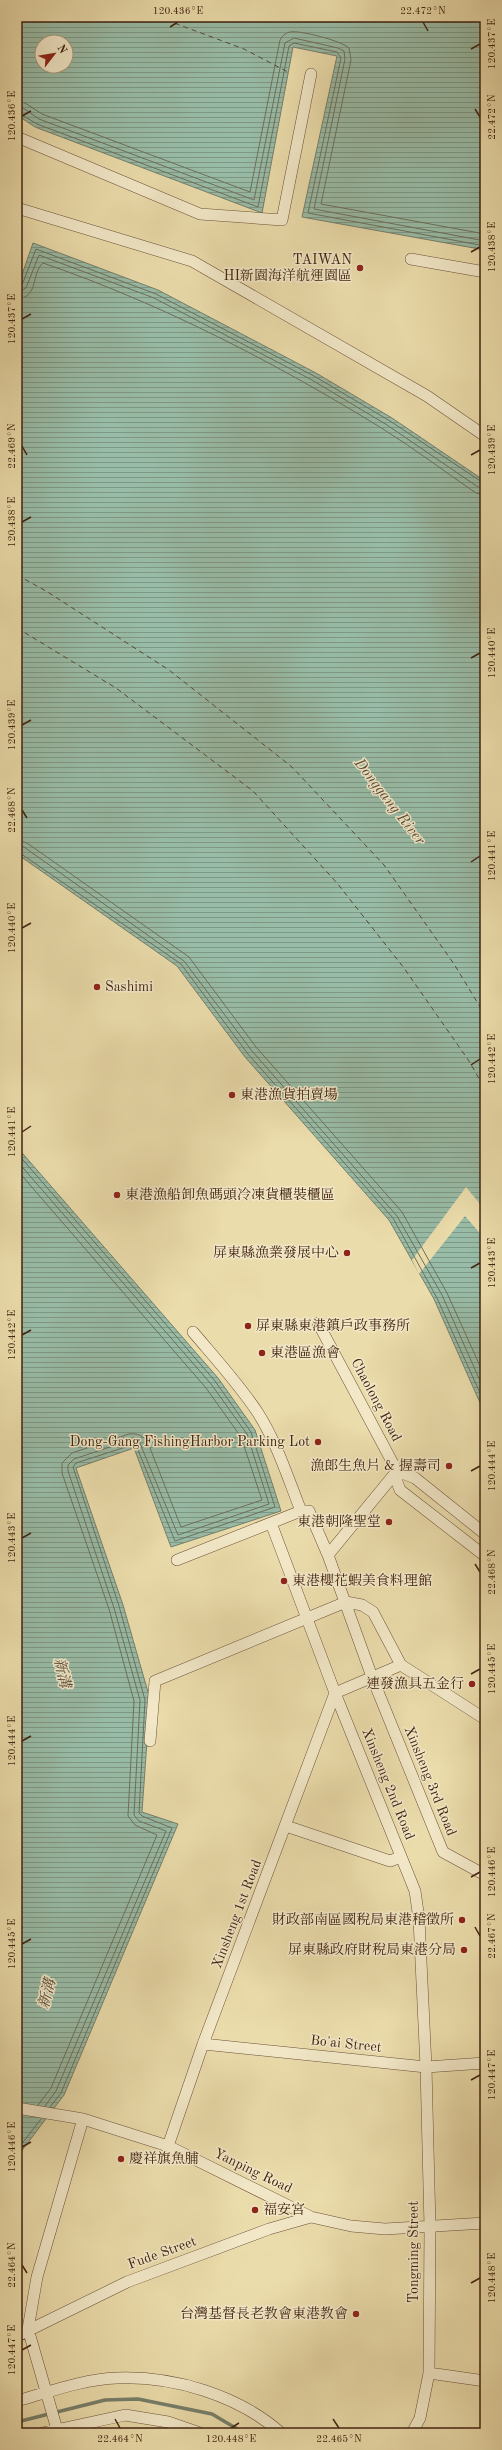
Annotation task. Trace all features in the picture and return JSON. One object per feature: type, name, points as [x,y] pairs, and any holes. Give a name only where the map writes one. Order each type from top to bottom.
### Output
[{"type":"street","points":[[17,137],[200,214],[282,220],[311,74]]},
{"type":"street","points":[[17,208],[192,261],[427,396],[485,436]]},
{"type":"street","points":[[412,259],[485,272]]},
{"type":"street","name":"Chaolong Road","points":[[318,1323],[397,1471],[397,1482],[400,1490],[485,1556]]},
{"type":"street","name":"Xinsheng 3rd Road","points":[[193,1332],[228,1372],[258,1413],[272,1439],[301,1511],[309,1511],[346,1602],[372,1677],[443,1852],[485,1875]]},
{"type":"street","points":[[328,1555],[397,1471],[415,1478],[485,1534]]},
{"type":"street","points":[[177,1560],[301,1511]]},
{"type":"street","name":"Xinsheng 2nd Road","points":[[271,1523],[335,1692],[415,1891],[419,1919],[426,2067]]},
{"type":"street","points":[[150,1741],[155,1681],[346,1602],[362,1605],[373,1612],[386,1632],[401,1665],[485,1719]]},
{"type":"street","points":[[335,1692],[401,1665]]},
{"type":"street","name":"Xinsheng 1st Road","points":[[168,2146],[203,2044],[335,1692]]},
{"type":"street","points":[[286,1826],[390,1861],[401,1857]]},
{"type":"street","name":"Bo'ai Street","points":[[203,2044],[426,2067],[485,2063]]},
{"type":"street","name":"Tongming Street","points":[[412,2433],[420,2418],[429,2373],[430,2227],[426,2067]]},
{"type":"street","name":"Yanping Road","points":[[17,2108],[83,2119],[168,2146],[311,2217],[356,2227],[430,2227],[485,2223]]},
{"type":"street","points":[[56,2428],[28,2329],[37,2277],[83,2119]]},
{"type":"street","name":"Fude Street","points":[[17,2336],[28,2329],[127,2282],[269,2229],[311,2217]]},
{"type":"street","points":[[429,2373],[485,2381]]},
{"type":"street","points":[[17,2401],[47,2398],[116,2378],[156,2379],[210,2393],[253,2413],[280,2433]]},
{"type":"street","points":[[42,2433],[56,2428],[125,2415],[168,2422],[200,2433]]},
{"type":"water","points":[[17,17],[485,17],[485,250],[302,217],[337,56],[293,47],[262,213],[35,127],[17,115]]},
{"type":"water","name":"Donggang River","points":[[33,243],[158,290],[316,373],[392,418],[485,481],[485,1414],[434,1299],[389,1220],[245,1057],[177,966],[17,854],[17,289]]},
{"type":"water","name":"新溝","points":[[17,1147],[218,1378],[255,1430],[281,1511],[171,1547],[134,1448],[76,1468],[123,1605],[150,1699],[142,1812],[178,1824],[64,2095],[17,2157]]},
{"type":"pier","points":[[466,1187],[485,1210],[485,1239],[465,1216],[419,1274],[412,1260]]},
{"type":"waterway","points":[[17,2422],[105,2400],[138,2399],[212,2414],[244,2433]]},
{"type":"ferry route","points":[[158,17],[244,49],[288,72]]},
{"type":"ferry route","points":[[17,575],[46,591],[169,670],[292,767],[384,865],[454,964],[485,1015]]},
{"type":"ferry route","points":[[17,628],[116,688],[253,791],[337,883],[404,968],[469,1061],[485,1089]]},
{"type":"place","name":"TAIWAN HI新園海洋航運園區","points":[[360,268]]},
{"type":"place","name":"Sashimi","points":[[97,987]]},
{"type":"place","name":"東港漁貨拍賣場","points":[[232,1095]]},
{"type":"place","name":"東港漁船卸魚碼頭冷凍貨櫃裝櫃區","points":[[117,1195]]},
{"type":"place","name":"屏東縣漁業發展中心","points":[[347,1253]]},
{"type":"place","name":"屏東縣東港鎮戶政事務所","points":[[248,1326]]},
{"type":"place","name":"東港區漁會","points":[[262,1353]]},
{"type":"place","name":"Dong-Gang FishingHarbor Parking Lot","points":[[318,1442]]},
{"type":"place","name":"漁郎生魚片 & 握壽司","points":[[449,1466]]},
{"type":"place","name":"東港朝隆聖堂","points":[[389,1522]]},
{"type":"place","name":"東港櫻花蝦美食料理館","points":[[284,1581]]},
{"type":"place","name":"連發漁具五金行","points":[[472,1684]]},
{"type":"place","name":"財政部南區國稅局東港稽徵所","points":[[462,1920]]},
{"type":"place","name":"屏東縣政府財稅局東港分局","points":[[464,1950]]},
{"type":"place","name":"慶祥旗魚脯","points":[[121,2159]]},
{"type":"place","name":"福安宮","points":[[255,2210]]},
{"type":"place","name":"台灣基督長老教會東港教會","points":[[356,2314]]}]
